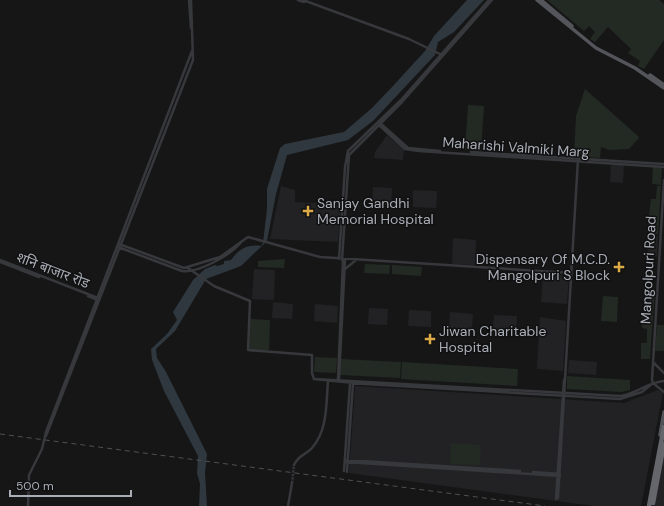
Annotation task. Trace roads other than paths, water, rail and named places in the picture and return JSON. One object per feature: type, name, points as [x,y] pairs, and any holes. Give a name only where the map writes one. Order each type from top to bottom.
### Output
[{"type":"highway","points":[[652,506],[664,430]]},
{"type":"highway","points":[[649,506],[663,442]]},
{"type":"main road","points":[[537,0],[581,36],[596,46],[648,73],[664,86]]},
{"type":"main road","points":[[541,0],[581,36]]},
{"type":"main road","points":[[663,442],[660,436],[664,412]]},
{"type":"street","points":[[28,506],[29,475],[46,436],[192,51],[190,0]]},
{"type":"street","points":[[298,0],[412,42]]},
{"type":"street","points":[[303,0],[425,47],[442,56]]},
{"type":"street","points":[[469,25],[488,0]]},
{"type":"street","points":[[339,380],[343,218],[347,155],[353,145],[379,123],[492,0]]},
{"type":"street","name":"Maharishi Valmiki Marg","points":[[379,123],[408,148],[664,165]]},
{"type":"street","points":[[558,475],[558,498],[556,499],[566,374],[578,160]]},
{"type":"street","name":"Mangolpuri Road","points":[[653,383],[664,180]]},
{"type":"street","points":[[119,246],[180,268],[188,268],[220,257],[243,239],[248,237],[320,257],[342,260],[571,273]]},
{"type":"street","points":[[119,246],[182,271],[190,271],[230,254],[243,239]]},
{"type":"street","points":[[339,380],[345,269],[342,260]]},
{"type":"street","points":[[345,269],[355,260]]},
{"type":"street","name":"शनि बाजार रोड","points":[[0,261],[98,299]]},
{"type":"street","points":[[188,268],[190,271],[207,282],[250,301],[248,350],[312,355],[312,373],[314,379],[564,395]]},
{"type":"street","points":[[654,362],[664,373]]},
{"type":"street","points":[[294,465],[299,456],[313,447],[323,429],[328,380]]},
{"type":"street","points":[[339,380],[352,383],[564,395],[625,395],[664,380]]},
{"type":"street","points":[[346,471],[352,383]]},
{"type":"street","points":[[653,383],[664,392]]},
{"type":"street","points":[[346,461],[558,475]]},
{"type":"street","points":[[288,506],[292,483]]},
{"type":"tunnel","points":[[292,483],[294,465]]},
{"type":"railway","points":[[0,434],[545,506]]},
{"type":"place","name":"Sanjay Gandhi Memorial Hospital","points":[[308,211]]},
{"type":"place","name":"Dispensary Of M.C.D. Mangolpuri S Block","points":[[619,267]]},
{"type":"place","name":"Jiwan Charitable Hospital","points":[[430,339]]}]
